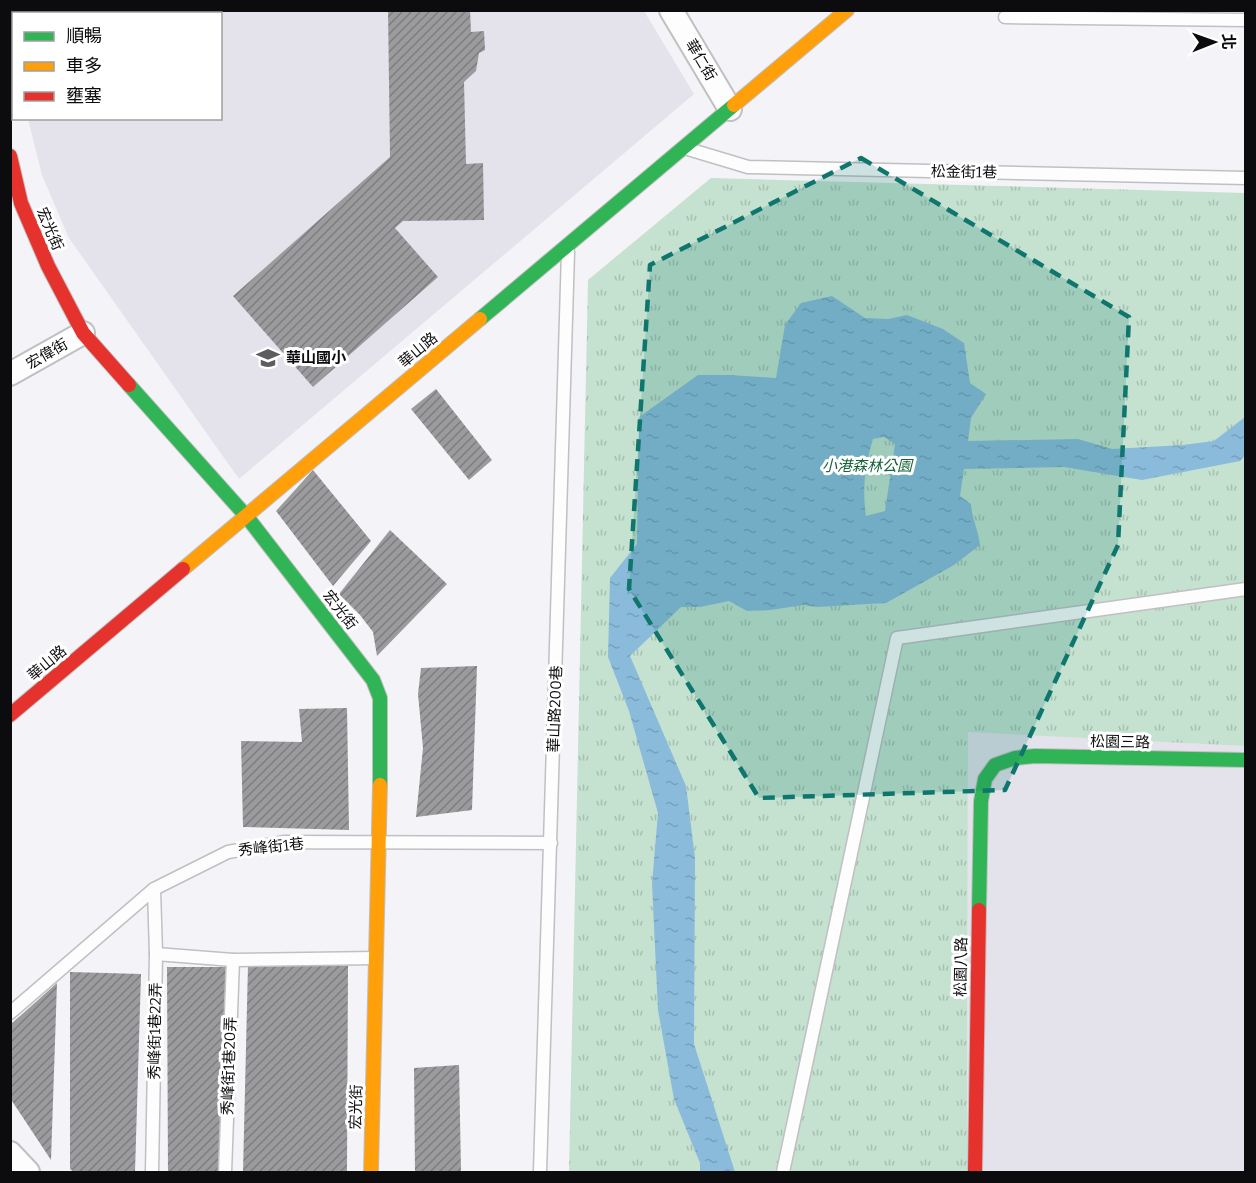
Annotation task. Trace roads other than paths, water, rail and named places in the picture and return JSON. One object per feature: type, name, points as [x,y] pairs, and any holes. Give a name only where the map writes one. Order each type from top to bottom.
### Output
[{"type":"street","name":"華仁街","points":[[671,10],[730,109]]},
{"type":"street","name":"華山路","points":[[10,716],[847,10]]},
{"type":"street","name":"宏光街","points":[[10,156],[20,199],[48,266],[83,333],[247,516],[373,680],[380,698],[380,842],[371,1173]]},
{"type":"street","name":"宏偉街","points":[[10,374],[83,333]]},
{"type":"street","name":"松園三路","points":[[995,765],[1015,758],[1035,756],[1245,760]]},
{"type":"street","name":"松園八路","points":[[975,1173],[981,801],[985,778],[995,765]]},
{"type":"street","points":[[10,1153],[28,1173]]},
{"type":"lane","points":[[1005,17],[1245,20]]},
{"type":"lane","name":"松金街1巷","points":[[684,148],[748,166],[1245,178]]},
{"type":"lane","name":"華山路200巷","points":[[540,1173],[568,245]]},
{"type":"lane","points":[[783,1173],[897,638],[1245,589]]},
{"type":"lane","name":"秀峰街1巷","points":[[10,1013],[154,889],[228,852],[285,842],[551,843]]},
{"type":"lane","name":"秀峰街1巷22弄","points":[[152,1173],[156,954],[154,889]]},
{"type":"lane","points":[[156,954],[233,960],[376,958]]},
{"type":"lane","name":"秀峰街1巷20弄","points":[[225,1173],[233,960]]},
{"type":"water","points":[[832,296],[865,318],[888,319],[907,315],[943,329],[964,343],[970,383],[986,394],[971,418],[968,441],[1078,439],[1112,449],[1183,445],[1214,441],[1245,417],[1245,455],[1240,461],[1142,480],[1064,467],[964,469],[960,496],[971,504],[980,545],[954,565],[886,603],[817,607],[804,605],[747,611],[729,601],[700,607],[681,607],[630,656],[686,786],[695,858],[694,1044],[735,1172],[700,1172],[700,1163],[674,1099],[658,1010],[652,884],[658,813],[629,711],[608,657],[610,578],[637,544],[639,417],[698,375],[776,378],[785,325],[801,303]],"holes":[[[884,437],[895,444],[885,511],[866,516],[865,477],[873,439]]]},
{"type":"place","name":"華山國小","points":[[268,358]]},
{"type":"park label","name":"小港森林公園","points":[[867,466]]}]
